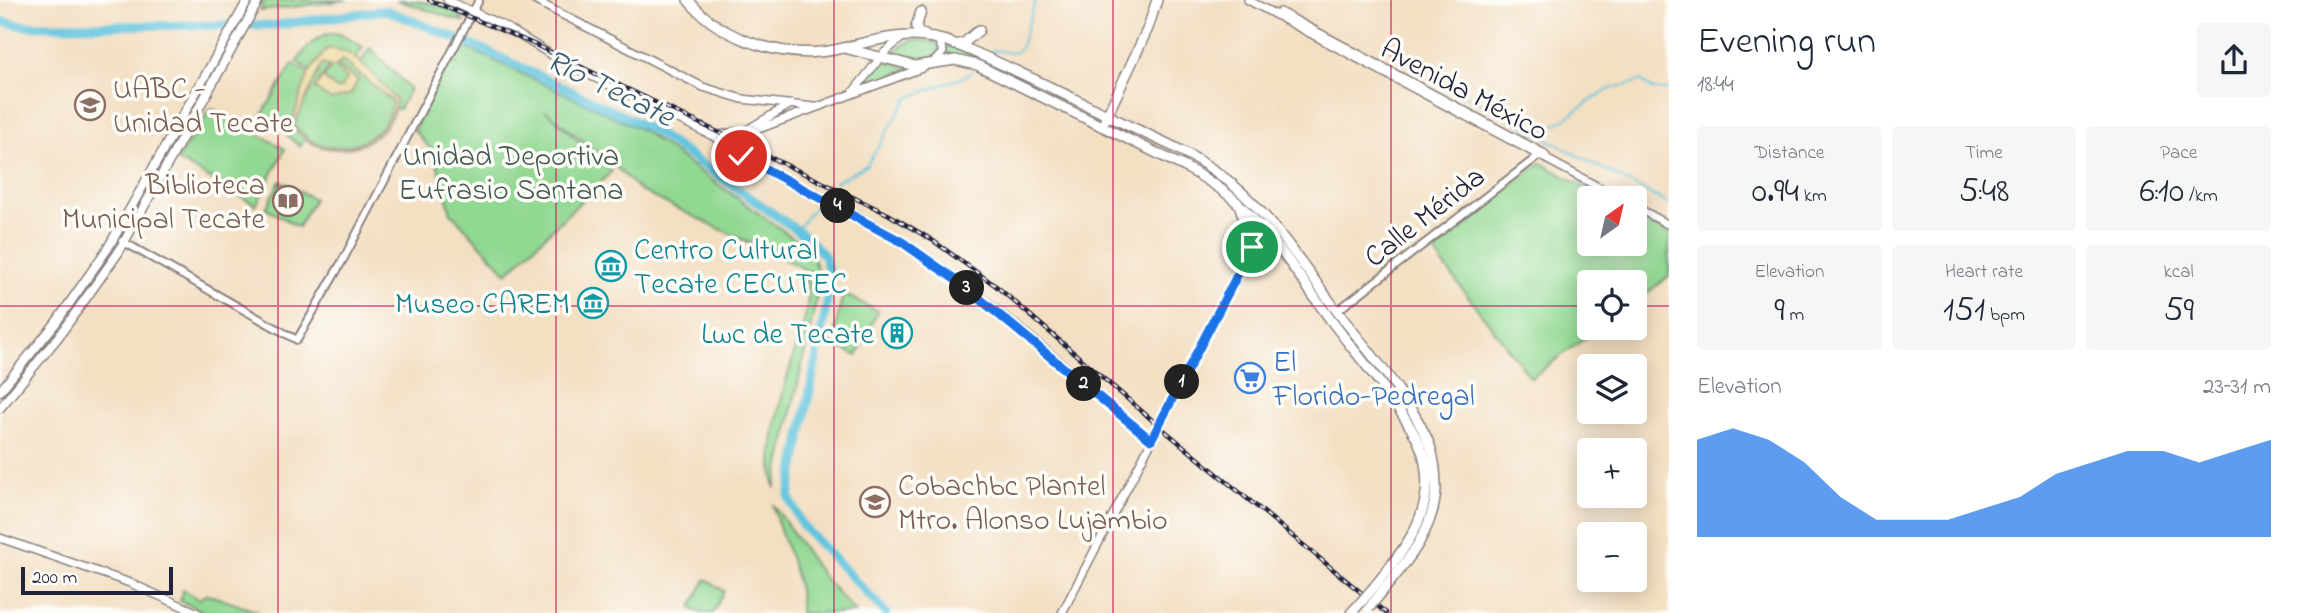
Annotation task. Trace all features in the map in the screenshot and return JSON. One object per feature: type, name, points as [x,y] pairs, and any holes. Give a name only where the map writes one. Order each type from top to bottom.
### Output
[{"type":"highway","points":[[688,0],[717,25],[755,44],[812,53],[905,35],[932,37]]},
{"type":"highway","points":[[1103,125],[1148,28],[1157,0]]},
{"type":"highway","points":[[920,12],[916,27],[919,33],[955,45],[1107,115],[1213,170],[1243,193],[1268,219],[1406,405],[1424,434],[1434,462],[1436,490],[1429,523],[1414,552],[1377,590]]},
{"type":"highway","points":[[955,45],[964,43],[979,30]]},
{"type":"highway","points":[[844,48],[915,66],[962,60],[978,65],[1206,178],[1238,203],[1262,228],[1411,430],[1424,459],[1426,493],[1418,524],[1365,607],[1351,613]]},
{"type":"highway","points":[[1238,203],[1252,247],[1263,243],[1277,247]]},
{"type":"main road","points":[[0,391],[41,342],[114,237],[248,0]]},
{"type":"main road","points":[[0,408],[98,284],[259,0]]},
{"type":"main road","points":[[447,0],[474,10],[563,62],[712,136],[743,132],[937,62],[943,52],[942,43],[932,37]]},
{"type":"main road","points":[[534,0],[703,87],[742,99],[814,107]]},
{"type":"main road","name":"Avenida México","points":[[1248,0],[1544,156]]},
{"type":"main road","name":"Avenida México","points":[[1258,0],[1598,186]]},
{"type":"main road","points":[[853,92],[880,58],[905,35]]},
{"type":"main road","points":[[743,132],[792,104]]},
{"type":"main road","points":[[1647,213],[1669,225]]},
{"type":"main road","points":[[1062,613],[1268,219]]},
{"type":"main road","points":[[38,363],[34,358],[41,342]]},
{"type":"main road","points":[[0,538],[117,578],[198,613]]},
{"type":"street","points":[[114,237],[297,340],[344,258],[479,0]]},
{"type":"street","points":[[712,136],[741,156],[880,229],[920,255],[976,295],[1151,440]]},
{"type":"street","name":"Calle Mérida","points":[[1337,311],[1544,156]]},
{"type":"green space","points":[[265,0],[347,0],[260,11]]},
{"type":"green space","points":[[397,0],[444,7],[460,16],[464,22]]},
{"type":"green space","points":[[331,33],[340,34],[363,47],[355,59],[360,63],[370,48],[410,89],[399,109],[395,108],[380,131],[369,140],[345,148],[332,148],[305,139],[300,147],[283,131],[260,118],[293,64],[309,73],[310,70],[297,62],[311,44]]},
{"type":"green space","points":[[914,39],[938,43],[941,47],[938,55],[916,61],[893,55],[894,50]]},
{"type":"green space","name":"Unidad Deportiva Eufrasio Santana","points":[[461,45],[642,130],[803,245],[813,256],[819,276],[640,191],[615,166],[545,110],[612,171],[507,273],[451,213],[434,153],[414,130],[449,61],[457,64],[454,59]]},
{"type":"green space","points":[[947,45],[991,63],[1078,108],[981,62],[946,55]]},
{"type":"green space","points":[[882,61],[912,67],[858,90]]},
{"type":"green space","points":[[211,108],[285,149],[256,205],[177,160]]},
{"type":"green space","points":[[1541,163],[1582,186],[1577,186],[1577,256],[1647,256],[1647,222],[1669,234],[1669,276],[1647,293],[1647,270],[1577,270],[1577,340],[1582,340],[1531,378],[1430,247]]},
{"type":"green space","points":[[280,181],[314,199],[298,227],[266,208]]},
{"type":"green space","points":[[805,279],[819,287],[775,488],[773,442],[783,394],[804,322],[808,300]]},
{"type":"green space","points":[[843,294],[878,311],[857,356],[832,344]]},
{"type":"green space","points":[[773,504],[823,577],[856,613],[800,613],[795,571]]},
{"type":"green space","points":[[706,579],[724,591],[713,613],[701,613],[691,608]]},
{"type":"green space","points":[[183,589],[199,599],[207,594],[258,612],[206,613],[180,601]]},
{"type":"sand","points":[[327,49],[337,49],[356,59],[396,100],[386,126],[365,142],[339,149],[325,148],[312,143],[303,137],[291,125],[308,74]],"holes":[[[342,60],[392,101],[389,114],[374,134],[352,145],[327,146],[315,143],[294,125],[322,64],[329,66],[315,89],[332,100],[351,94],[358,80],[337,65]],[[336,67],[347,78],[341,88],[336,89],[324,78],[330,68]]]},
{"type":"waterway","points":[[989,54],[993,50],[1014,53],[1020,49],[1036,0]]},
{"type":"waterway","name":"Río Tecate","points":[[0,21],[24,26],[277,25],[386,10],[482,49],[651,129],[801,233],[824,255],[828,269],[827,303],[789,497],[802,525],[886,613]]},
{"type":"waterway","points":[[835,182],[867,165],[908,98],[968,75],[972,71]]},
{"type":"waterway","points":[[1535,132],[1564,120],[1612,88],[1641,80],[1653,90],[1669,90]]},
{"type":"waterway","points":[[1444,84],[1669,204]]},
{"type":"waterway","points":[[797,230],[818,202]]},
{"type":"railway","points":[[429,0],[529,42],[724,135],[888,214],[932,240],[996,286],[1159,426],[1386,613]]},
{"type":"place","name":"UABC - Unidad Tecate","points":[[90,105]]},
{"type":"place","name":"Biblioteca Municipal Tecate","points":[[288,201]]},
{"type":"place","name":"Centro Cultural Tecate CECUTEC","points":[[611,266]]},
{"type":"place","name":"Museo CAREM","points":[[593,303]]},
{"type":"place","name":"Lwc de Tecate","points":[[897,333]]},
{"type":"place","name":"El Florido-Pedregal","points":[[1250,378]]},
{"type":"place","name":"Cobachbc Plantel Mtro. Alonso Lujambio","points":[[875,502]]},
{"type":"route","points":[[741,156],[902,242],[963,285],[1151,440],[1252,247]]}]
